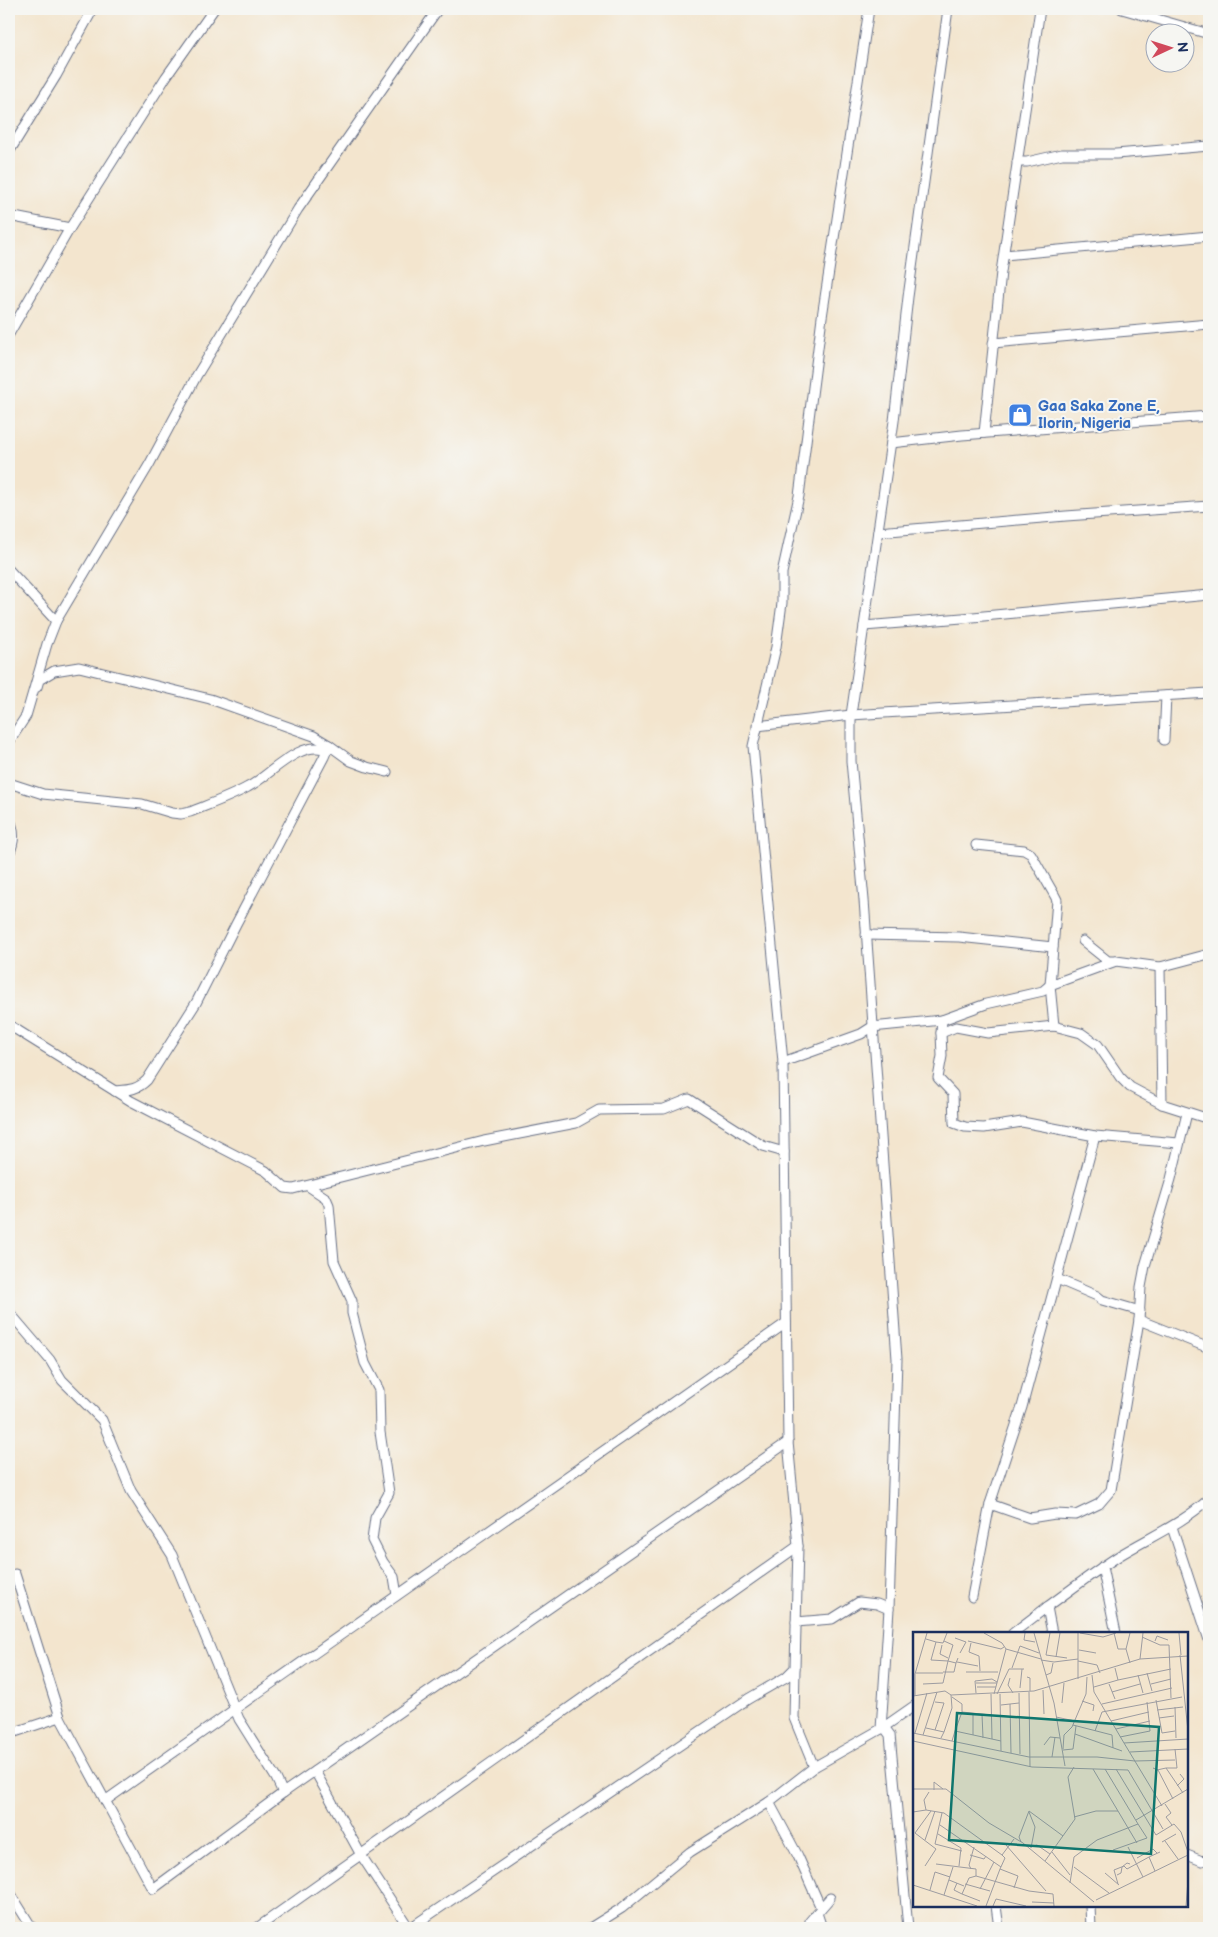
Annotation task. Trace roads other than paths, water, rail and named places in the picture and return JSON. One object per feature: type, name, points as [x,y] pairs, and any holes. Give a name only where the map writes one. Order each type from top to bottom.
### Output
[{"type":"street","points":[[9,152],[56,76],[93,9]]},
{"type":"street","points":[[9,334],[70,228],[166,78],[214,9]]},
{"type":"street","points":[[26,716],[47,644],[56,621],[149,464],[197,375],[298,209],[438,9]]},
{"type":"street","points":[[814,1767],[794,1718],[798,1546],[788,1442],[783,1062],[753,746],[776,647],[782,603],[782,573],[799,496],[824,308],[869,9]]},
{"type":"street","points":[[908,1928],[890,1735],[883,1728],[897,1359],[866,935],[851,761],[851,715],[891,443],[911,278],[948,9]]},
{"type":"street","points":[[984,433],[1004,255],[1040,9]]},
{"type":"street","points":[[1122,9],[1209,34]]},
{"type":"street","points":[[1017,162],[1027,162],[1062,154],[1116,154],[1209,146]]},
{"type":"street","points":[[9,216],[70,228]]},
{"type":"street","points":[[1004,255],[1209,236]]},
{"type":"street","points":[[993,343],[1209,324]]},
{"type":"street","points":[[891,443],[984,433],[1209,416]]},
{"type":"street","points":[[878,532],[1209,506]]},
{"type":"street","points":[[9,570],[56,621]]},
{"type":"street","points":[[864,626],[1209,595]]},
{"type":"street","points":[[9,742],[26,716],[39,680],[54,671],[79,667],[210,698],[314,736],[328,748],[351,761],[387,772]]},
{"type":"street","points":[[757,726],[851,715],[1209,693]]},
{"type":"street","points":[[1164,740],[1166,696]]},
{"type":"street","points":[[9,783],[43,794],[142,804],[181,814],[250,787],[284,761],[301,752],[315,748],[328,748]]},
{"type":"street","points":[[114,1090],[134,1090],[147,1080],[196,1003],[328,748]]},
{"type":"street","points":[[9,818],[13,826],[14,835],[13,845],[9,854]]},
{"type":"street","points":[[976,845],[1024,850],[1035,858],[1057,900],[1050,985],[1054,1026]]},
{"type":"street","points":[[866,935],[960,937],[1053,947]]},
{"type":"street","points":[[1083,941],[1108,961],[1160,967],[1209,954]]},
{"type":"street","points":[[783,1062],[861,1034],[872,1027],[942,1020],[986,1004],[1043,991],[1050,985],[1116,961]]},
{"type":"street","points":[[1160,967],[1162,1104]]},
{"type":"street","points":[[942,1020],[942,1056],[938,1078],[953,1094],[954,1123],[965,1127],[984,1128],[1022,1122],[1095,1136],[1179,1143]]},
{"type":"street","points":[[9,1025],[131,1101],[266,1171],[285,1188],[293,1189],[308,1186],[484,1141],[576,1122],[599,1110],[664,1110],[689,1099],[763,1146],[784,1152]]},
{"type":"street","points":[[941,1033],[956,1027],[988,1033],[1054,1026],[1080,1033],[1098,1044],[1125,1083],[1138,1093],[1162,1104],[1209,1119]]},
{"type":"street","points":[[990,1504],[1030,1518],[1084,1513],[1099,1504],[1108,1495],[1113,1484],[1145,1266],[1171,1179],[1187,1113]]},
{"type":"street","points":[[972,1597],[990,1504],[1022,1407],[1095,1136]]},
{"type":"street","points":[[308,1186],[326,1198],[329,1204],[334,1261],[352,1301],[352,1313],[365,1363],[379,1390],[380,1432],[389,1493],[375,1518],[372,1540],[383,1562],[394,1577],[397,1595]]},
{"type":"street","points":[[1057,1279],[1209,1348]]},
{"type":"street","points":[[9,1312],[50,1360],[62,1380],[102,1420],[131,1491],[172,1555],[239,1719],[276,1778],[283,1793]]},
{"type":"street","points":[[105,1801],[786,1323]]},
{"type":"street","points":[[16,1574],[60,1717],[153,1889],[283,1793],[788,1442]]},
{"type":"street","points":[[1014,1632],[1102,1567],[1172,1527],[1195,1512],[1209,1499]]},
{"type":"street","points":[[1172,1527],[1209,1640]]},
{"type":"street","points":[[257,1928],[798,1546]]},
{"type":"street","points":[[1102,1567],[1116,1632]]},
{"type":"street","points":[[796,1622],[832,1619],[859,1602],[878,1604],[888,1609]]},
{"type":"street","points":[[1047,1607],[1052,1632]]},
{"type":"street","points":[[315,1771],[361,1855],[409,1928],[748,1698],[786,1677],[795,1668]]},
{"type":"street","points":[[590,1928],[622,1908],[690,1852],[769,1802],[814,1767],[883,1728],[913,1707]]},
{"type":"street","points":[[9,1734],[60,1717]]},
{"type":"street","points":[[769,1802],[798,1856],[819,1911],[822,1928]]},
{"type":"street","points":[[1188,1855],[1202,1861],[1209,1859]]},
{"type":"street","points":[[9,1892],[32,1928]]},
{"type":"street","points":[[809,1928],[810,1921],[830,1898]]},
{"type":"street","points":[[996,1907],[999,1928]]},
{"type":"street","points":[[1090,1907],[1091,1928]]},
{"type":"place","name":"Gaa Saka Zone E, Ilorin, Nigeria","points":[[1020,415]]}]
